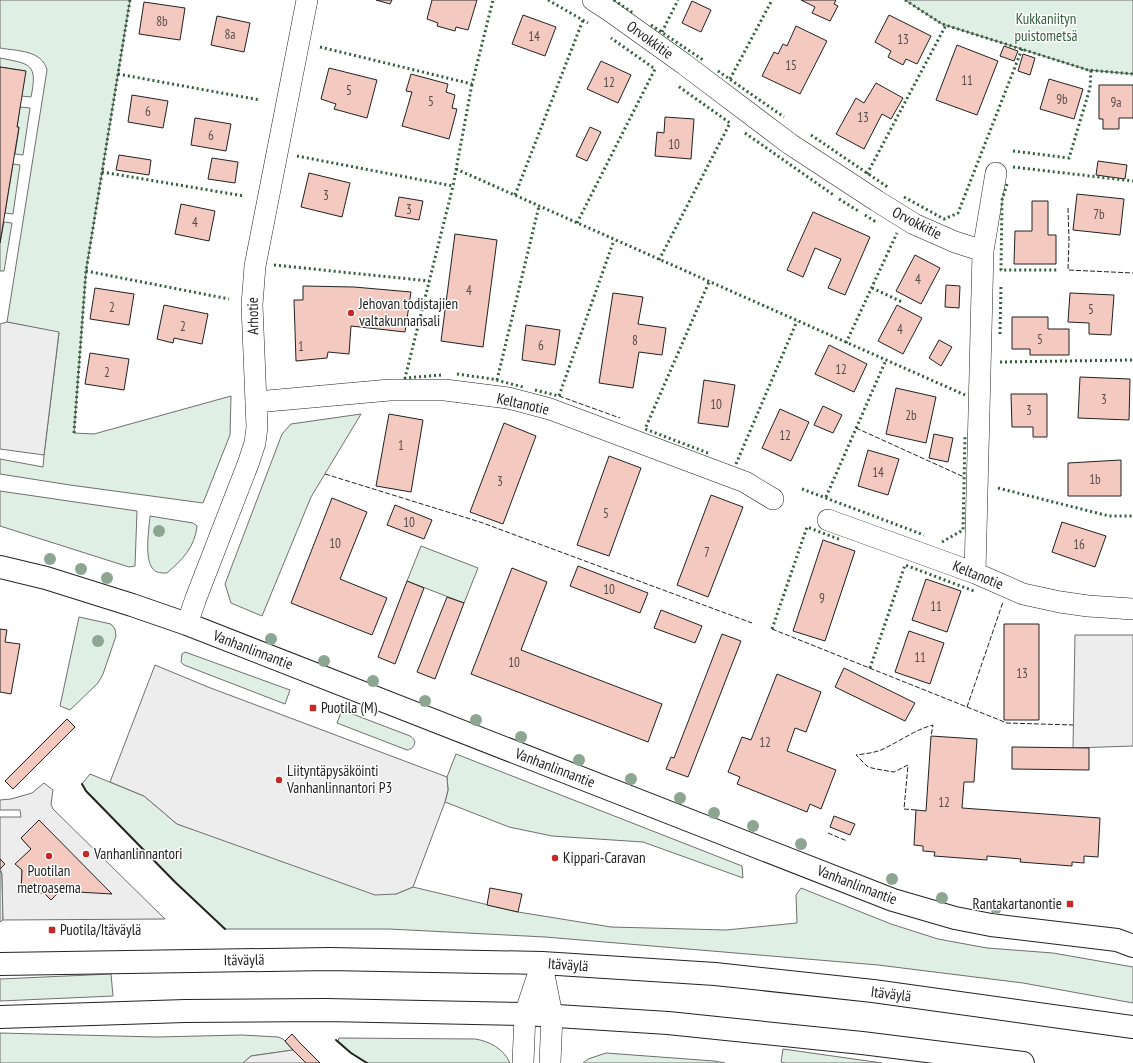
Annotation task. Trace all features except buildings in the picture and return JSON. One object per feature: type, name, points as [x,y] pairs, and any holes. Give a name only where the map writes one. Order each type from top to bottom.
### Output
[{"type":"main road","name":"Vanhanlinnantie","points":[[0,567],[46,578],[132,604],[187,624],[893,900],[955,918],[990,925],[1128,940]]},
{"type":"main road","name":"Itäväylä","points":[[0,964],[329,959],[542,963],[715,974],[873,991],[1133,1026]]},
{"type":"main road","points":[[0,1017],[185,1011],[326,1010],[525,1014],[668,1023],[862,1043],[1023,1063]]},
{"type":"street","name":"Arhotie","points":[[187,624],[255,443],[257,427],[252,305],[255,266],[307,0]]},
{"type":"street","name":"Orvokkitie","points":[[593,0],[684,64],[790,144],[877,201],[914,224],[955,242],[983,251]]},
{"type":"street","points":[[975,573],[983,251],[996,173]]},
{"type":"street","name":"Keltanotie","points":[[256,402],[390,390],[445,390],[508,398],[550,409],[745,482],[773,499]]},
{"type":"street","name":"Keltanotie","points":[[828,520],[975,573],[1023,594],[1056,602],[1133,609]]},
{"type":"street","points":[[523,1063],[525,1014],[542,963]]},
{"type":"street","points":[[542,963],[552,1016],[550,1063]]},
{"type":"green space","points":[[0,0],[130,0],[86,271],[74,433],[94,434],[231,396],[230,435],[203,503],[0,474],[0,459],[43,467],[59,333],[7,322],[47,70],[44,63],[34,55],[21,51],[0,48]]},
{"type":"green space","name":"Kukkaniityn puistometsä","points":[[905,0],[1133,0],[1133,74],[1088,70],[942,24]]},
{"type":"green space","points":[[0,58],[25,64],[29,67],[32,71],[33,77],[31,97],[21,96],[25,71],[0,67]]},
{"type":"green space","points":[[20,107],[30,108],[23,155],[15,154],[19,128],[17,127]]},
{"type":"green space","points":[[13,164],[20,165],[13,214],[5,213]]},
{"type":"green space","points":[[4,222],[12,223],[4,271],[0,271],[0,243]]},
{"type":"green space","points":[[361,414],[311,497],[262,616],[231,603],[225,584],[282,434],[291,424]]},
{"type":"green space","points":[[0,491],[137,511],[135,566],[129,567],[0,526]]},
{"type":"green space","points":[[150,516],[193,523],[197,526],[196,534],[191,547],[178,563],[167,573],[156,571],[150,564],[148,544]]},
{"type":"green space","points":[[421,546],[478,568],[464,603],[407,581]]},
{"type":"green space","points":[[79,617],[111,624],[115,629],[116,636],[103,674],[98,683],[70,710],[60,706]]},
{"type":"green space","points":[[185,652],[290,690],[285,704],[184,665],[181,662],[182,654]]},
{"type":"green space","points":[[342,710],[410,736],[415,742],[414,746],[407,750],[337,723]]},
{"type":"green space","points":[[456,754],[742,866],[743,878],[643,842],[552,836],[509,827],[445,802],[448,790],[447,777]]},
{"type":"green space","points":[[90,774],[144,796],[177,824],[396,894],[413,887],[518,912],[611,927],[726,930],[797,923],[796,895],[801,888],[891,924],[938,939],[987,948],[1053,953],[1133,967],[1133,1003],[1023,983],[878,965],[545,937],[389,929],[225,929],[175,882],[86,791],[82,784]]},
{"type":"green space","points":[[0,871],[2,874],[3,920],[0,922]]},
{"type":"green space","points":[[111,974],[113,996],[0,1001],[0,979]]},
{"type":"green space","points":[[0,1033],[157,1037],[242,1035],[278,1037],[283,1039],[293,1050],[251,1056],[243,1063],[0,1063]]},
{"type":"green space","points":[[339,1038],[475,1039],[496,1046],[510,1063],[367,1063],[351,1053],[338,1041]]},
{"type":"green space","points":[[783,1049],[882,1063],[785,1063],[781,1062]]},
{"type":"green space","points":[[606,1053],[725,1063],[583,1063],[588,1059]]},
{"type":"shaded area","points":[[7,322],[59,332],[44,455],[0,449],[0,324]]},
{"type":"shaded area","points":[[1075,635],[1133,635],[1133,746],[1073,748]]},
{"type":"shaded area","name":"Liityntäpysäköinti Vanhanlinnantori P3","points":[[155,665],[208,687],[447,777],[448,790],[445,802],[413,887],[396,894],[375,895],[177,824],[144,796],[110,782]]},
{"type":"shaded area","name":"Vanhanlinnantori","points":[[44,783],[53,790],[51,804],[53,809],[165,919],[3,920],[2,874],[0,869],[5,864],[0,859],[0,817],[21,817],[20,810],[0,810],[0,800],[11,799],[32,793]],"holes":[[[39,820],[60,891],[51,900],[44,893],[21,893],[22,870],[16,864],[31,849],[21,838]]]},
{"type":"shaded area","points":[[293,1050],[306,1063],[243,1063],[251,1056]]},
{"type":"hedge","points":[[74,433],[86,271],[130,0]]},
{"type":"hedge","points":[[320,47],[472,84],[493,0]]},
{"type":"hedge","points":[[548,0],[588,23]]},
{"type":"hedge","points":[[614,0],[633,13]]},
{"type":"hedge","points":[[662,32],[678,0]]},
{"type":"hedge","points":[[730,79],[772,0]]},
{"type":"hedge","points":[[905,0],[942,24],[1088,70],[1133,74]]},
{"type":"hedge","points":[[515,195],[583,20]]},
{"type":"hedge","points":[[651,25],[703,60]]},
{"type":"hedge","points":[[867,174],[946,25]]},
{"type":"hedge","points":[[577,223],[655,69],[611,38]]},
{"type":"hedge","points":[[904,197],[944,219],[958,213],[1022,49]]},
{"type":"hedge","points":[[1013,151],[1069,158],[1090,88],[1091,70]]},
{"type":"hedge","points":[[718,71],[784,117]]},
{"type":"hedge","points":[[118,74],[260,100]]},
{"type":"hedge","points":[[297,156],[453,186],[472,84]]},
{"type":"hedge","points":[[659,260],[730,123],[678,86]]},
{"type":"hedge","points":[[745,133],[835,196]]},
{"type":"hedge","points":[[811,135],[889,188]]},
{"type":"hedge","points":[[1013,167],[1133,181]]},
{"type":"hedge","points":[[456,169],[965,395]]},
{"type":"hedge","points":[[102,172],[244,196]]},
{"type":"hedge","points":[[1007,184],[1002,200],[1001,270],[1059,270]]},
{"type":"hedge","points":[[441,375],[405,378],[453,186]]},
{"type":"hedge","points":[[839,199],[860,212]]},
{"type":"hedge","points":[[497,380],[539,206]]},
{"type":"hedge","points":[[865,215],[876,222]]},
{"type":"hedge","points":[[846,343],[897,233]]},
{"type":"hedge","points":[[535,390],[559,396],[614,240]]},
{"type":"hedge","points":[[274,265],[429,281]]},
{"type":"hedge","points":[[86,271],[229,299]]},
{"type":"hedge","points":[[708,453],[645,429],[709,282]]},
{"type":"hedge","points":[[1000,334],[1001,284]]},
{"type":"hedge","points":[[872,288],[902,302]]},
{"type":"hedge","points":[[736,464],[797,321]]},
{"type":"hedge","points":[[826,497],[886,360]]},
{"type":"hedge","points":[[1000,362],[1133,360]]},
{"type":"hedge","points":[[457,374],[492,379],[523,387]]},
{"type":"hedge","points":[[942,542],[963,530],[965,436]]},
{"type":"hedge","points":[[998,488],[1109,516],[1133,516]]},
{"type":"hedge","points":[[802,489],[924,535]]},
{"type":"hedge","points":[[772,629],[807,527],[841,540]]},
{"type":"hedge","points":[[870,668],[905,565],[974,591]]},
{"type":"fence","points":[[1068,208],[1068,270],[1133,273]]},
{"type":"fence","points":[[559,396],[620,418]]},
{"type":"fence","points":[[856,428],[964,477]]},
{"type":"fence","points":[[325,474],[480,522],[752,623]]},
{"type":"fence","points":[[967,707],[1003,602]]},
{"type":"fence","points":[[772,629],[1007,723],[1073,725]]},
{"type":"fence","points":[[916,810],[904,809],[908,765],[894,772],[876,769],[868,767],[856,755],[881,750],[919,730],[933,725],[931,736]]},
{"type":"fence","points":[[828,833],[847,841]]},
{"type":"wall","points":[[82,784],[86,791],[175,882],[225,929]]},
{"type":"wall","points":[[336,1040],[351,1053],[367,1063]]},
{"type":"place","name":"Jehovan todistajien valtakunnansali","points":[[351,313]]},
{"type":"place","name":"Puotila (M)","points":[[313,708]]},
{"type":"place","name":"Liityntäpysäköinti Vanhanlinnantori P3","points":[[279,780]]},
{"type":"place","name":"Vanhanlinnantori","points":[[86,854]]},
{"type":"place","name":"Puotilan metroasema","points":[[49,856]]},
{"type":"place","name":"Kippari-Caravan","points":[[555,858]]},
{"type":"place","name":"Rantakartanontie","points":[[1070,904]]},
{"type":"place","name":"Puotila/Itäväylä","points":[[52,930]]}]
